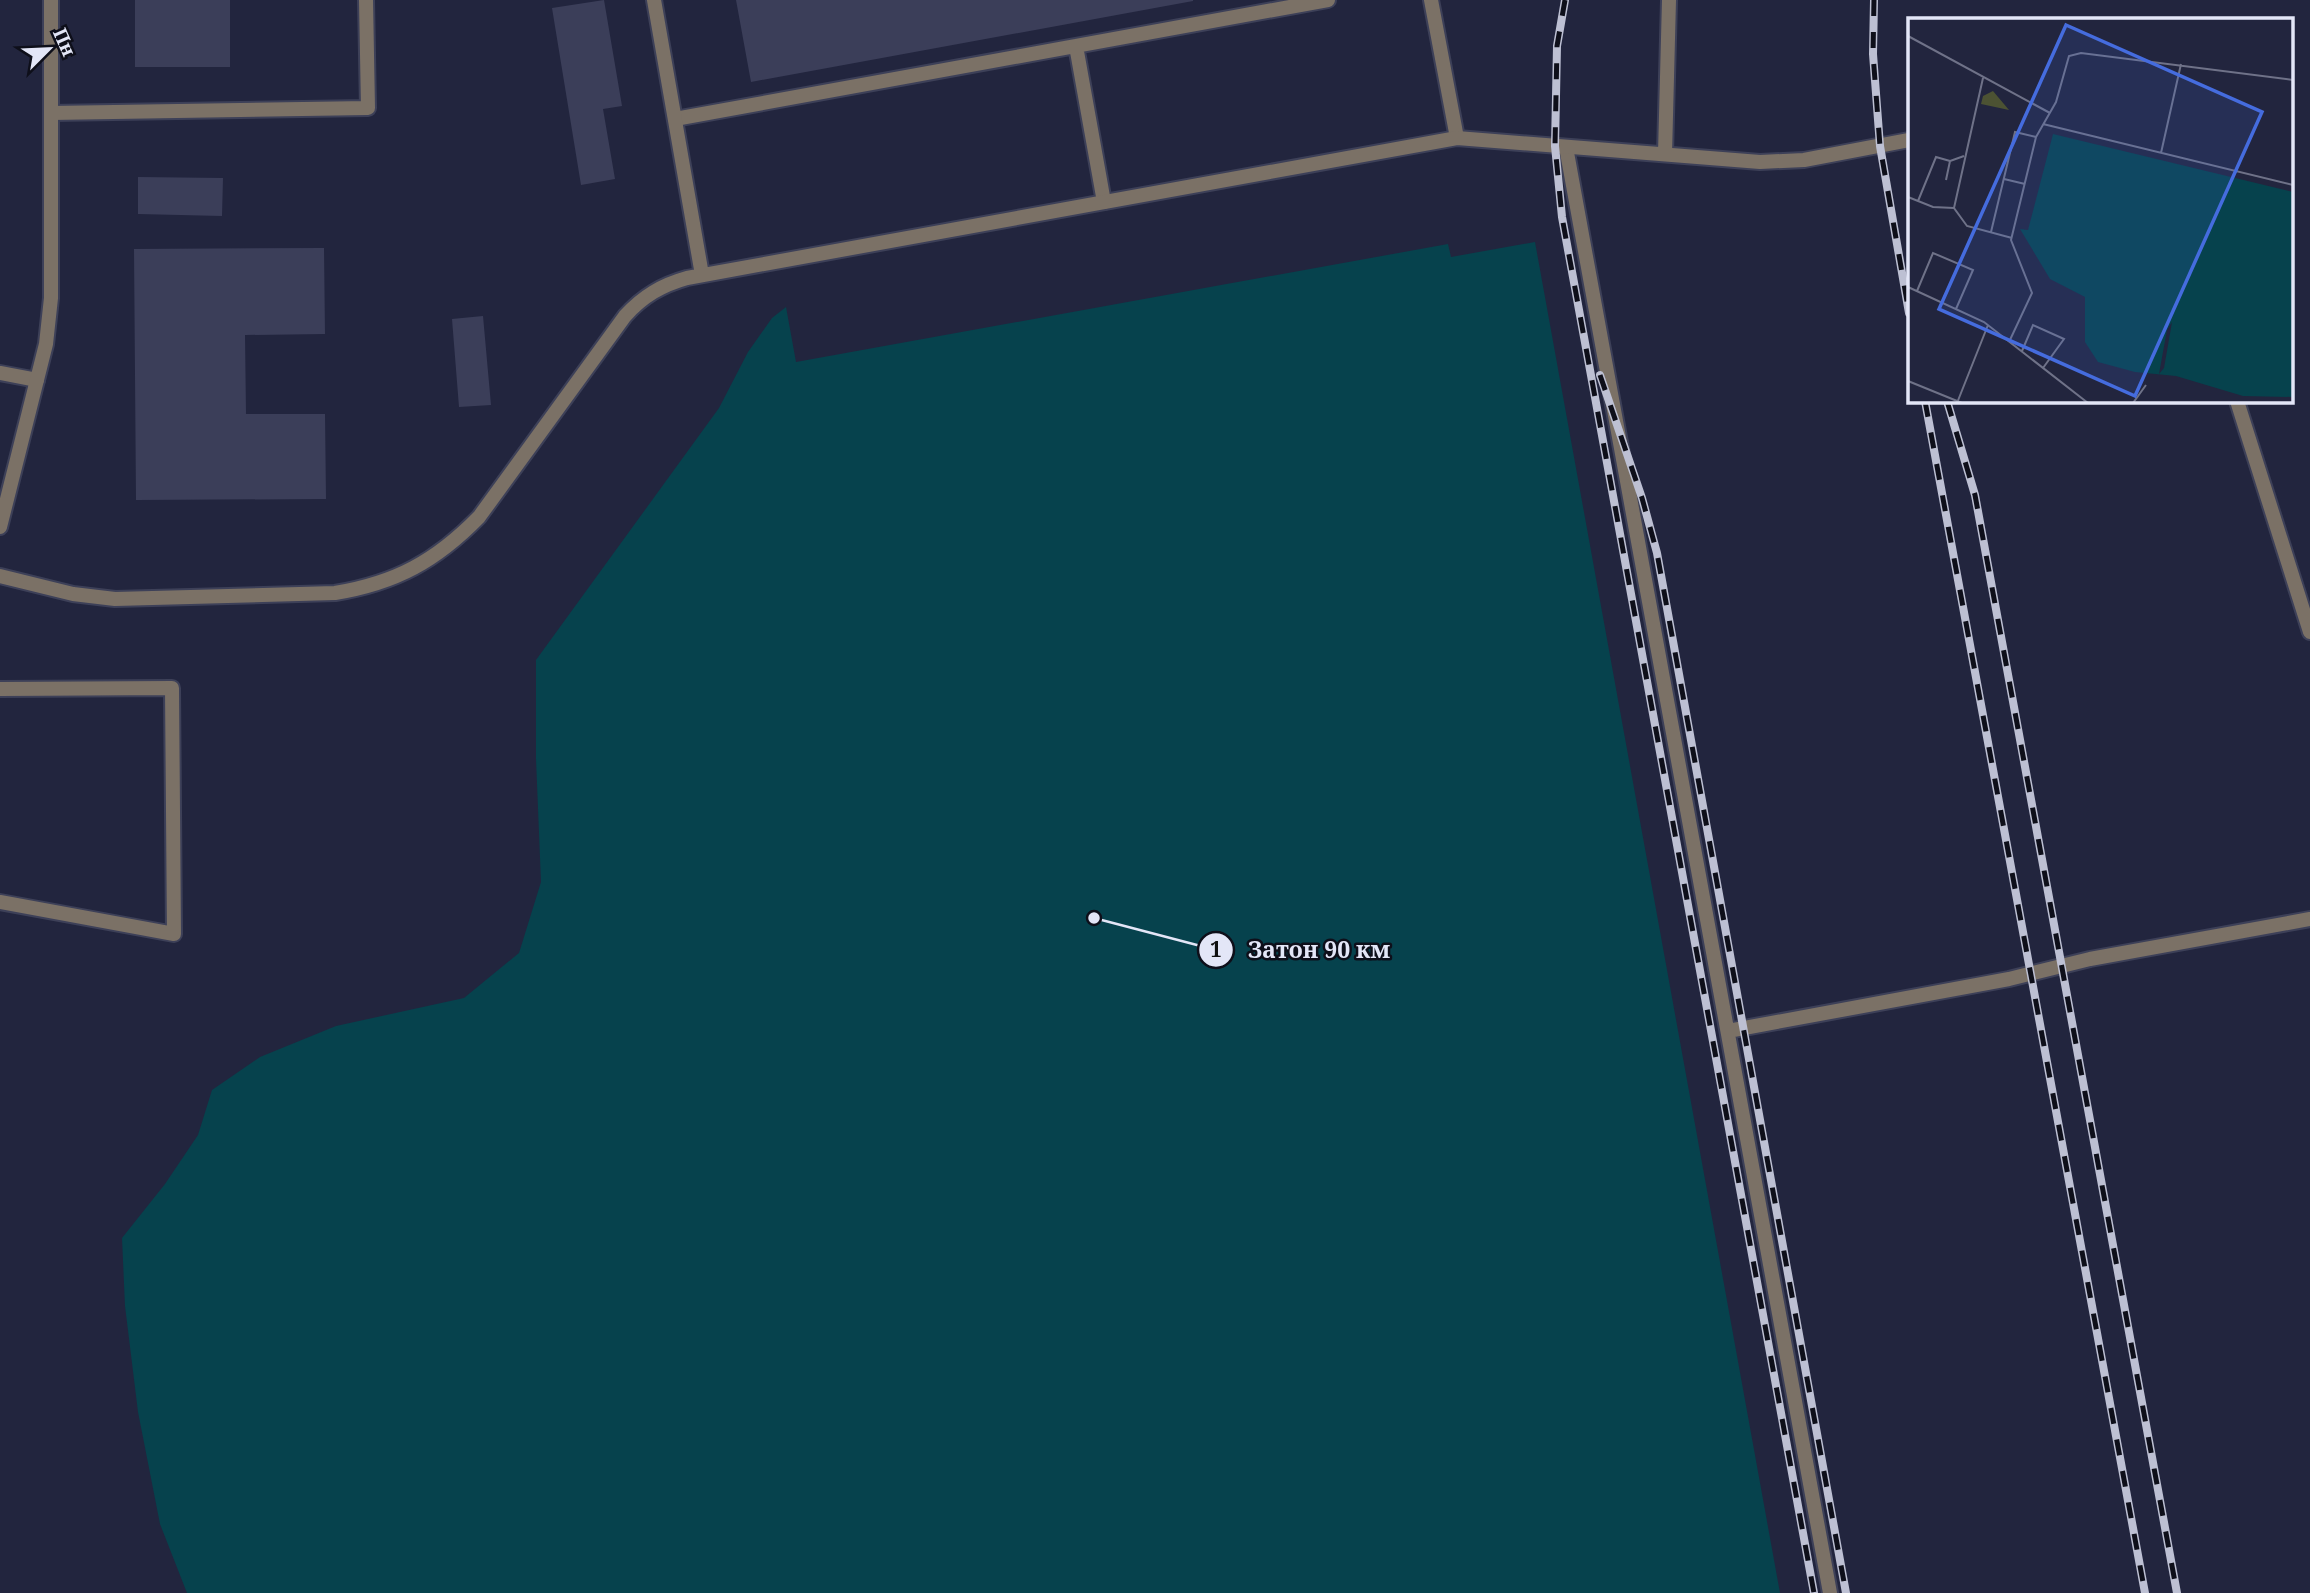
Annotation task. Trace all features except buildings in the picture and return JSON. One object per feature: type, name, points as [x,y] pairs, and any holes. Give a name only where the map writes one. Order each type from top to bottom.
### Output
[{"type":"street","points":[[0,527],[46,344],[51,298],[51,0]]},
{"type":"street","points":[[51,113],[368,108],[366,0]]},
{"type":"street","points":[[654,0],[702,275]]},
{"type":"street","points":[[675,119],[1328,0]]},
{"type":"street","points":[[1431,0],[1457,138]]},
{"type":"street","points":[[1665,154],[1669,0]]},
{"type":"street","points":[[1076,46],[1104,202]]},
{"type":"street","points":[[0,576],[73,594],[115,599],[335,593],[362,589],[389,580],[438,554],[479,517],[625,316],[638,302],[669,283],[702,275],[1457,138],[1760,162],[1804,160],[1908,140]]},
{"type":"street","points":[[1566,147],[1830,1593]]},
{"type":"street","points":[[0,373],[37,380]]},
{"type":"street","points":[[2237,402],[2310,632]]},
{"type":"street","points":[[0,689],[172,688],[174,934],[0,902]]},
{"type":"street","points":[[1728,1031],[2009,979],[2090,959],[2310,919]]},
{"type":"shaded area","points":[[1535,242],[1780,1593],[187,1593],[160,1524],[138,1412],[125,1306],[122,1238],[165,1184],[198,1135],[212,1090],[260,1057],[336,1026],[464,998],[519,953],[541,882],[536,759],[536,660],[719,408],[748,352],[772,318],[786,307],[796,362],[1448,244],[1451,257]]},
{"type":"railway","points":[[1565,0],[1557,46],[1555,146],[1562,217],[1814,1593]]},
{"type":"railway","points":[[1874,0],[1873,54],[1880,146],[1908,307]]},
{"type":"railway","points":[[1600,375],[1642,498],[1657,553],[1846,1593]]},
{"type":"railway","points":[[1925,402],[2145,1593]]},
{"type":"railway","points":[[1947,402],[1975,495],[2177,1593]]},
{"type":"place","name":"Затон 90 км","points":[[1094,918]]}]
